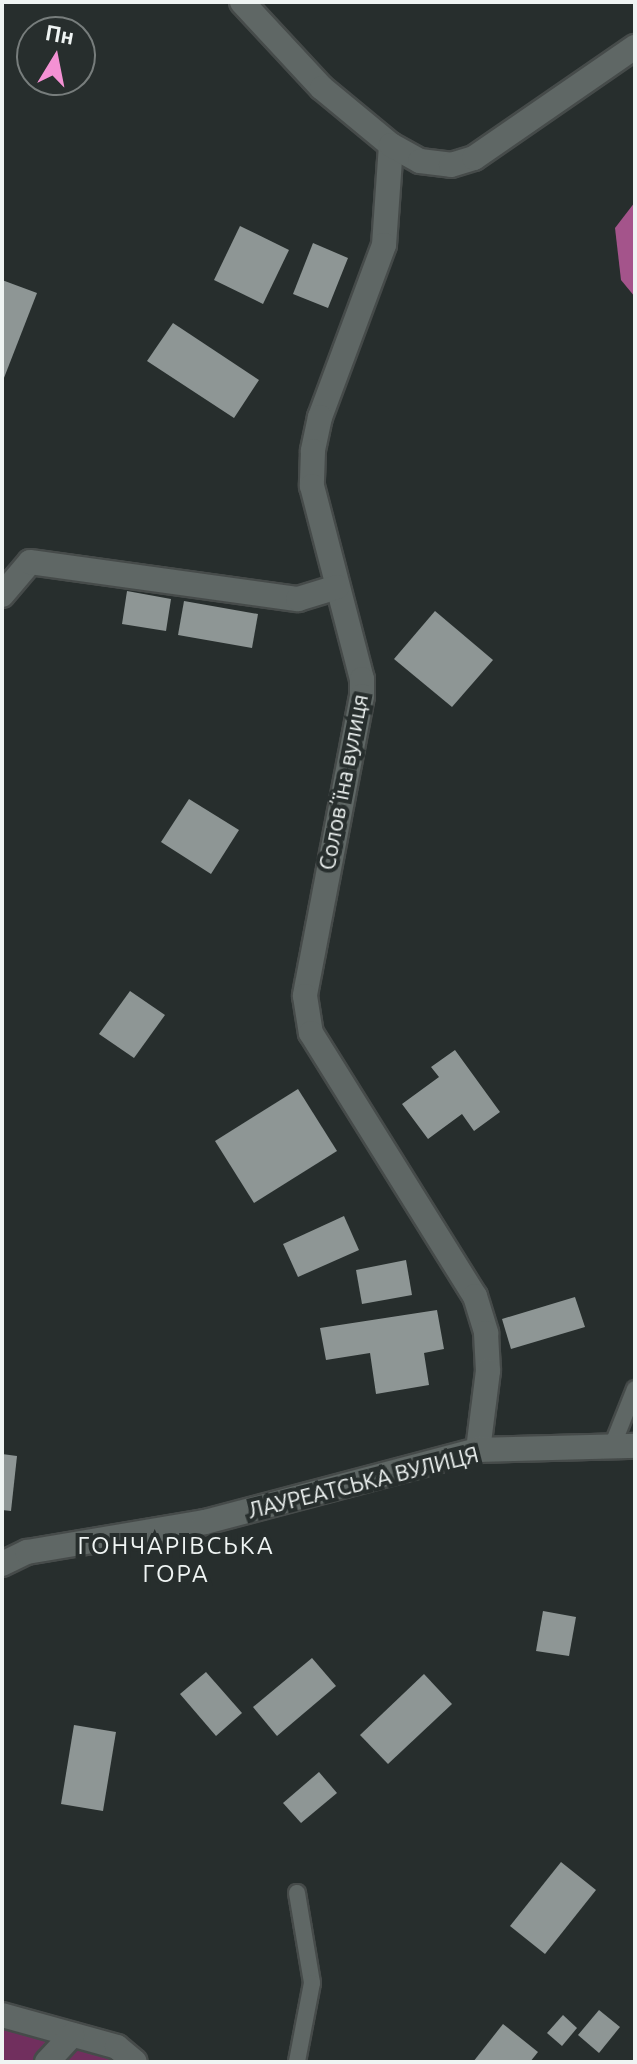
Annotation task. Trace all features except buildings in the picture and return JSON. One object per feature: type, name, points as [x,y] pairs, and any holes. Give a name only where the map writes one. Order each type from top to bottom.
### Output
[{"type":"street","points":[[242,2],[322,88],[391,145],[420,161],[451,165],[474,158],[635,47]]},
{"type":"street","name":"Соловʼїна вулиця","points":[[391,145],[384,245],[320,417],[313,451],[312,486],[362,696],[305,996],[311,1033],[475,1296],[486,1333],[488,1371],[478,1450]]},
{"type":"street","points":[[2,595],[30,562],[298,599],[337,587]]},
{"type":"street","name":"ЛАУРЕАТСЬКА ВУЛИЦЯ","points":[[2,1564],[27,1552],[205,1522],[478,1450],[624,1445]]},
{"type":"street","points":[[2,2015],[117,2047],[135,2062]]},
{"type":"street","points":[[47,2062],[72,2035]]},
{"type":"lane","points":[[624,1445],[635,1389]]},
{"type":"lane","points":[[297,1893],[312,1983],[297,2062]]},
{"type":"shaded area","points":[[635,202],[635,297],[621,280],[615,228]]},
{"type":"shaded area","points":[[2,2015],[135,2062],[2,2062]]},
{"type":"district","name":"ГОНЧАРІВСЬКА ГОРА","points":[[176,1560]]}]
